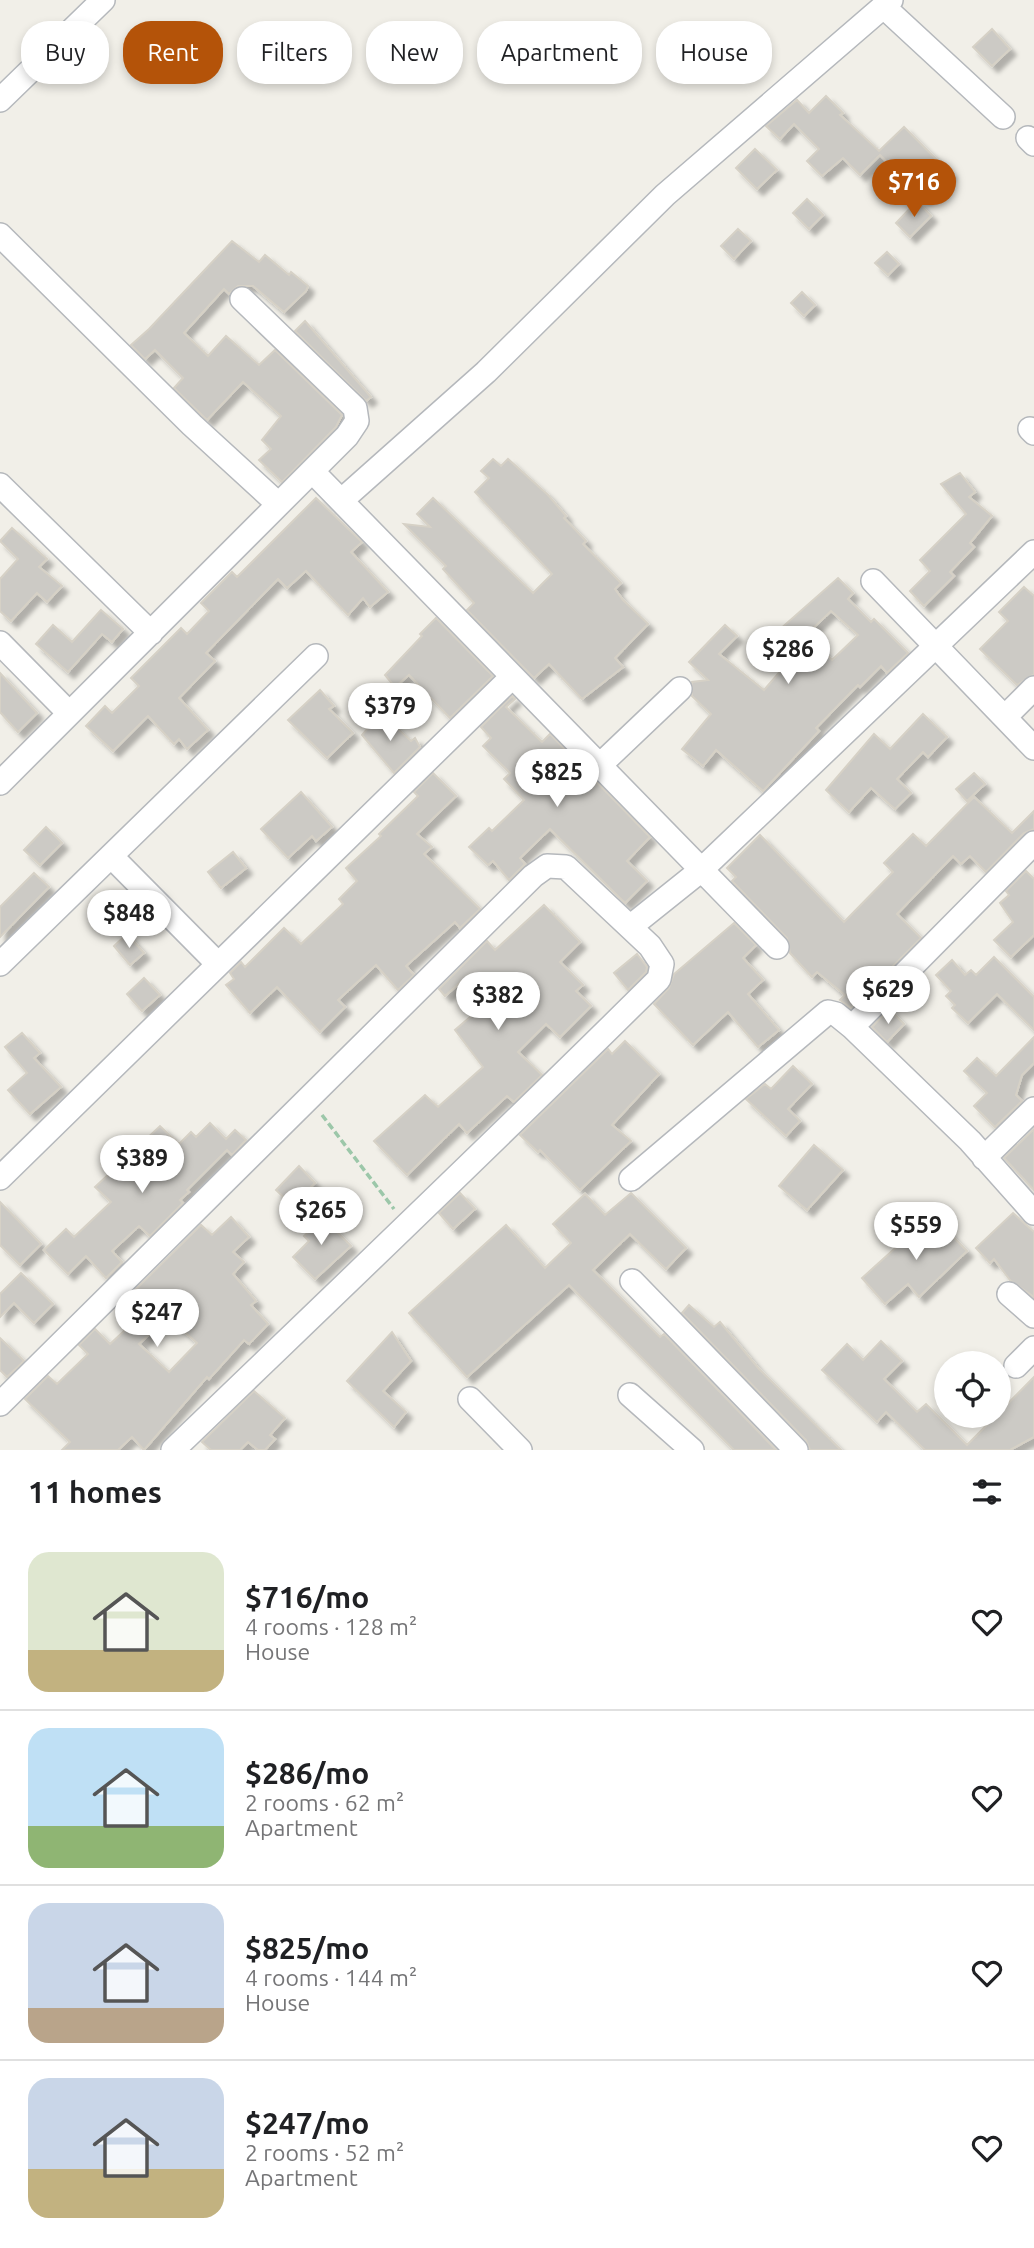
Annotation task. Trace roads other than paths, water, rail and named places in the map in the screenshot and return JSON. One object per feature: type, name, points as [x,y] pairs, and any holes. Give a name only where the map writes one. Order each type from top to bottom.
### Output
[{"type":"street","points":[[0,100],[103,0]]},
{"type":"street","points":[[342,500],[486,372],[665,195],[887,3],[1003,117]]},
{"type":"street","points":[[0,235],[192,425],[277,503]]},
{"type":"street","points":[[0,783],[277,503],[347,436],[357,421],[355,408],[242,299]]},
{"type":"street","points":[[312,471],[777,947]]},
{"type":"street","points":[[0,485],[151,633]]},
{"type":"street","points":[[630,927],[700,871],[1034,552]]},
{"type":"street","points":[[873,581],[1034,748]]},
{"type":"street","points":[[0,643],[69,713]]},
{"type":"street","points":[[0,964],[316,656]]},
{"type":"street","points":[[0,1178],[512,677]]},
{"type":"street","points":[[1004,717],[1034,688]]},
{"type":"street","points":[[600,765],[680,689]]},
{"type":"street","points":[[852,1027],[1034,843]]},
{"type":"street","points":[[111,856],[218,964]]},
{"type":"street","points":[[0,1404],[533,876],[547,866],[566,867],[579,876],[660,960],[663,969],[659,979],[529,1108],[406,1223],[173,1450]]},
{"type":"street","points":[[631,1180],[823,1015],[836,1014],[984,1158],[1034,1213]]},
{"type":"street","points":[[984,1158],[1034,1109]]},
{"type":"street","points":[[632,1281],[796,1450]]},
{"type":"street","points":[[1009,1294],[1034,1316]]},
{"type":"street","points":[[1016,1366],[1034,1348]]},
{"type":"street","points":[[630,1395],[691,1450]]},
{"type":"street","points":[[470,1399],[520,1450]]}]
